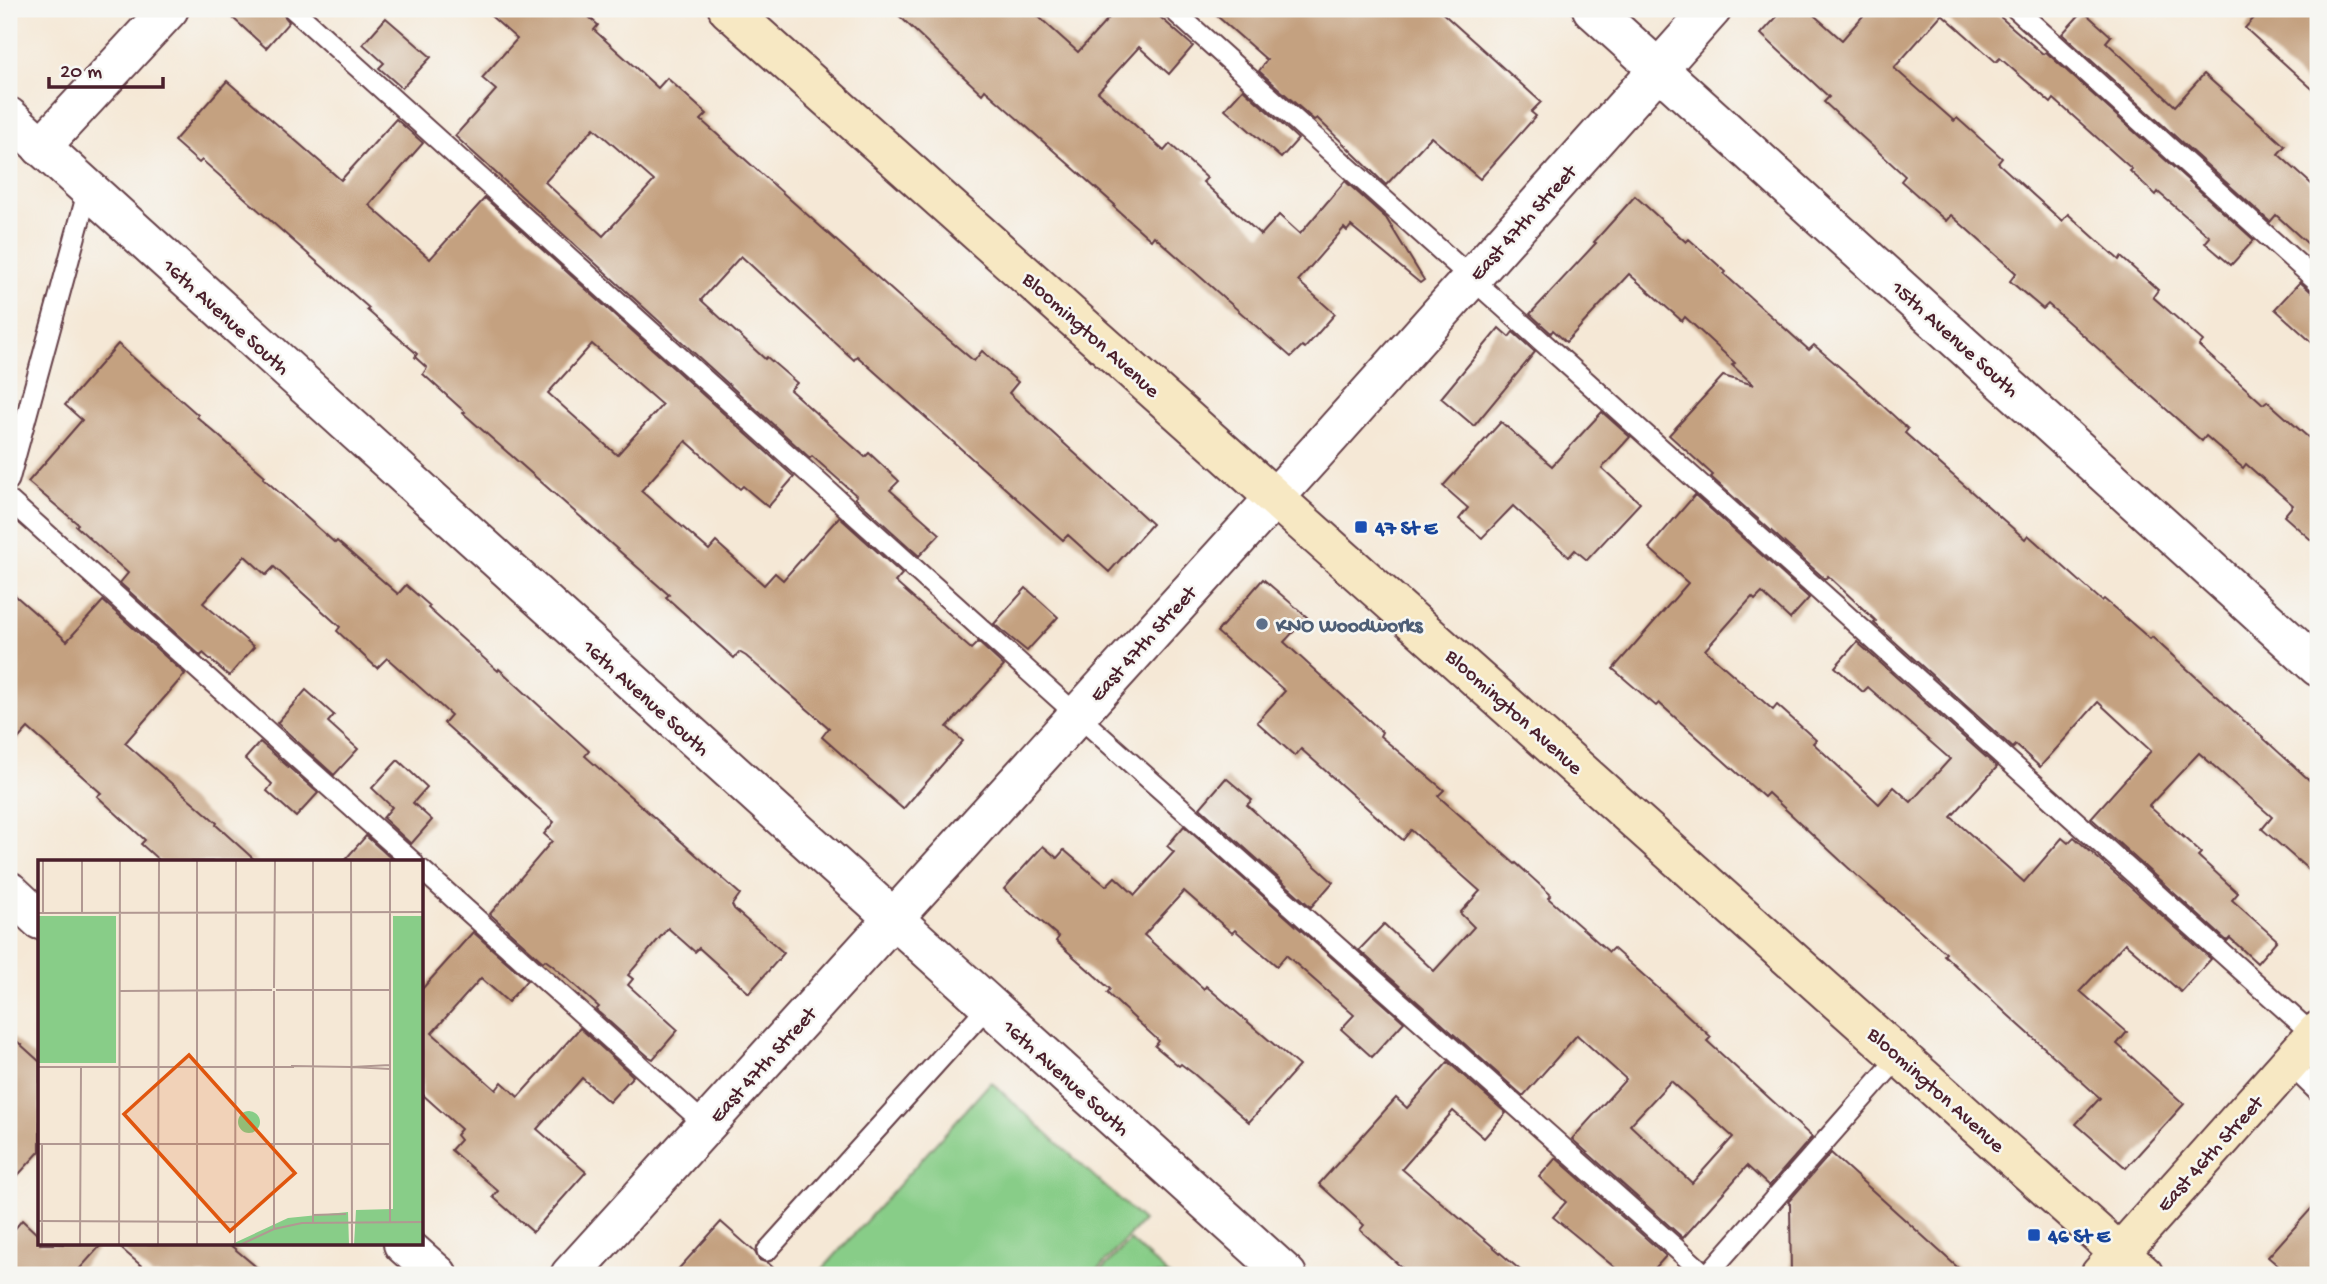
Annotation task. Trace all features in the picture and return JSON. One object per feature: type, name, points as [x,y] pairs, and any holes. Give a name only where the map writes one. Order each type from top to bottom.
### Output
[{"type":"street","points":[[41,147],[169,9]]},
{"type":"street","name":"Bloomington Avenue","points":[[728,9],[1900,1056],[2121,1268]]},
{"type":"street","name":"15th Avenue South","points":[[1592,9],[2318,667]]},
{"type":"street","name":"East 47th Street","points":[[570,1275],[1472,279],[1712,9]]},
{"type":"street","name":"16th Avenue South","points":[[9,117],[892,920],[1287,1275]]},
{"type":"street","points":[[9,891],[38,918]]},
{"type":"street","name":"East 46th Street","points":[[2121,1268],[2289,1064],[2317,1035]]},
{"type":"street","points":[[405,1246],[438,1275]]},
{"type":"lane","points":[[293,9],[1077,716],[1707,1275],[1900,1056]]},
{"type":"lane","points":[[1172,9],[2317,1035]]},
{"type":"lane","points":[[2016,9],[2318,282]]},
{"type":"lane","points":[[9,480],[88,190]]},
{"type":"lane","points":[[9,500],[411,860]]},
{"type":"lane","points":[[424,872],[706,1125]]},
{"type":"lane","points":[[767,1251],[988,1006]]},
{"type":"lane","points":[[2289,1064],[2318,1092]]},
{"type":"green space","points":[[991,1082],[1143,1221],[1093,1275],[826,1275],[821,1271]]},
{"type":"green space","points":[[1130,1240],[1169,1275],[1097,1275]]},
{"type":"building","points":[[223,9],[281,9],[289,22],[266,48]]},
{"type":"building","points":[[483,9],[580,9],[598,25],[594,30],[658,88],[667,78],[707,114],[701,120],[922,317],[974,361],[982,351],[1018,382],[1009,393],[1152,524],[1109,572],[1068,535],[1063,540],[857,356],[854,360],[741,256],[701,300],[765,359],[767,357],[797,383],[790,390],[865,457],[869,453],[899,481],[890,490],[940,534],[919,556],[855,498],[857,496],[812,456],[810,458],[455,136],[496,90],[482,78],[517,39]],"holes":[[[594,128],[654,181],[603,236],[545,182]]]},
{"type":"building","points":[[892,9],[1030,9],[1078,52],[1117,9],[1151,9],[1193,46],[1169,74],[1139,47],[1098,92],[1164,151],[1170,144],[1207,178],[1203,182],[1261,235],[1279,215],[1300,234],[1345,181],[1386,218],[1424,280],[1420,283],[1351,226],[1347,231],[1344,228],[1298,281],[1335,314],[1305,348],[1302,346],[1291,357],[1154,236],[1151,240],[985,90],[982,94]]},
{"type":"building","points":[[1209,9],[1438,9],[1541,102],[1531,112],[1536,116],[1480,179],[1431,137],[1386,185],[1317,118],[1314,120],[1259,71],[1267,60]]},
{"type":"building","points":[[1784,9],[1807,9],[1842,40],[1869,9],[1991,9],[2043,54],[2046,52],[2254,240],[2231,265],[2205,243],[2210,237],[2158,192],[2156,195],[2130,171],[2132,169],[2054,99],[2051,103],[2000,58],[1996,62],[1942,14],[1894,68],[1954,121],[1957,118],[2002,158],[1998,163],[2062,221],[2068,214],[2119,260],[2121,257],[2158,290],[2153,297],[2203,341],[2199,346],[2263,404],[2267,401],[2318,446],[2318,546],[2284,516],[2293,505],[2246,464],[2243,468],[2206,436],[2202,441],[2048,304],[2043,309],[2010,281],[2016,273],[1951,215],[1946,221],[1901,181],[1905,176],[1824,102],[1829,97],[1761,34]]},
{"type":"building","points":[[2262,9],[2318,9],[2318,94],[2245,28]]},
{"type":"building","points":[[2083,11],[2111,36],[2106,42],[2175,106],[2204,74],[2285,146],[2278,154],[2318,190],[2318,253],[2276,215],[2270,222],[2062,34]]},
{"type":"building","points":[[386,18],[431,57],[402,88],[379,68],[384,63],[363,44]]},
{"type":"building","points":[[227,81],[341,180],[396,119],[423,143],[369,205],[430,259],[485,198],[794,477],[768,507],[743,486],[740,489],[686,441],[641,491],[709,550],[716,542],[764,585],[775,573],[783,580],[839,517],[902,574],[895,582],[971,649],[978,642],[1004,666],[947,727],[963,741],[903,809],[822,737],[829,728],[746,656],[739,652],[734,658],[666,597],[669,595],[463,413],[465,412],[423,374],[427,368],[415,357],[417,354],[367,310],[369,308],[202,160],[199,163],[174,141]],"holes":[[[592,344],[662,405],[617,455],[548,393]]]},
{"type":"building","points":[[1243,89],[1298,139],[1281,158],[1225,109]]},
{"type":"building","points":[[1635,196],[1686,242],[1689,239],[1809,350],[1814,345],[1857,382],[1908,429],[1905,433],[2025,539],[2028,535],[2102,601],[2104,599],[2150,639],[2152,637],[2318,788],[2318,878],[2262,829],[2272,817],[2199,753],[2149,806],[2201,853],[2198,856],[2238,893],[2232,900],[2277,940],[2257,963],[2230,938],[2227,941],[2091,818],[2151,751],[2098,702],[2040,767],[2016,745],[2013,748],[1874,623],[1876,621],[1828,576],[1825,579],[1711,477],[1713,475],[1669,435],[1723,376],[1754,385],[1732,365],[1735,363],[1685,317],[1682,321],[1629,274],[1566,342],[1553,330],[1551,333],[1530,314],[1596,243],[1594,242]]},
{"type":"building","points":[[2300,282],[2318,294],[2318,348],[2275,309]]},
{"type":"building","points":[[1499,328],[1509,337],[1513,332],[1535,352],[1474,426],[1441,398]]},
{"type":"building","points":[[118,344],[335,543],[337,541],[398,594],[406,585],[430,606],[428,608],[589,751],[585,756],[740,894],[732,905],[734,909],[784,953],[749,993],[699,948],[695,952],[668,928],[628,975],[633,979],[628,985],[678,1030],[653,1059],[649,1057],[596,1010],[599,1007],[552,965],[545,960],[543,962],[490,914],[552,841],[544,834],[554,822],[444,723],[451,715],[387,658],[377,668],[337,631],[340,627],[274,567],[266,575],[245,556],[203,603],[254,647],[229,676],[203,653],[201,656],[120,583],[128,573],[76,526],[78,524],[28,482],[82,420],[65,405]]},
{"type":"building","points":[[1602,412],[1630,437],[1602,468],[1640,503],[1587,560],[1575,550],[1569,557],[1513,506],[1482,538],[1459,519],[1468,508],[1443,486],[1501,422],[1552,466]]},
{"type":"building","points":[[1695,495],[1809,598],[1790,619],[1762,593],[1755,600],[1752,597],[1705,650],[1773,710],[1777,705],[1816,740],[1813,743],[1879,804],[1894,787],[1911,802],[1950,759],[1868,687],[1863,692],[1835,667],[1857,642],[1997,767],[1951,817],[2024,882],[2062,838],[2068,843],[2074,837],[2211,959],[2181,992],[2125,943],[2080,991],[2127,1032],[2117,1044],[2184,1104],[2126,1168],[2076,1124],[2100,1098],[1944,955],[1946,953],[1768,793],[1764,797],[1659,703],[1656,706],[1613,669],[1688,583],[1649,548]]},
{"type":"building","points":[[1263,579],[1307,617],[1284,642],[1382,732],[1380,736],[1444,790],[1438,796],[1516,863],[1551,895],[1548,898],[1609,952],[1613,948],[1658,988],[1711,1037],[1707,1041],[1812,1137],[1769,1186],[1747,1166],[1683,1238],[1572,1139],[1626,1079],[1577,1035],[1522,1095],[1359,950],[1384,924],[1434,971],[1474,927],[1460,913],[1480,891],[1411,830],[1403,840],[1301,749],[1295,756],[1257,722],[1285,691],[1217,632]],"holes":[[[1671,1081],[1733,1137],[1692,1183],[1630,1125]]]},
{"type":"building","points":[[1026,588],[1058,617],[1027,651],[994,624]]},
{"type":"building","points":[[9,590],[67,641],[103,601],[185,674],[125,743],[217,823],[216,825],[255,860],[159,860],[141,844],[145,840],[97,796],[101,793],[28,728],[9,749]]},
{"type":"building","points":[[306,690],[334,715],[328,722],[358,749],[334,775],[277,723]]},
{"type":"building","points":[[260,742],[318,793],[296,817],[267,791],[272,784],[245,759]]},
{"type":"building","points":[[398,760],[427,787],[413,803],[432,820],[411,844],[383,818],[392,807],[372,788]]},
{"type":"building","points":[[1226,778],[1252,800],[1247,805],[1333,882],[1311,907],[1200,808]]},
{"type":"building","points":[[1184,826],[1404,1022],[1372,1057],[1341,1029],[1354,1015],[1286,955],[1277,966],[1235,930],[1232,933],[1184,891],[1144,935],[1204,989],[1206,986],[1299,1066],[1249,1122],[1194,1074],[1181,1064],[1179,1066],[1155,1046],[1159,1041],[1107,993],[1110,989],[1056,941],[1059,937],[1004,889],[1043,846],[1057,858],[1064,850],[1106,886],[1115,877],[1135,895],[1174,852],[1167,846]]},
{"type":"building","points":[[366,836],[393,860],[345,860]]},
{"type":"building","points":[[473,932],[527,980],[508,1002],[481,978],[432,1033],[496,1090],[502,1082],[518,1097],[580,1028],[633,1076],[609,1102],[582,1078],[537,1129],[586,1172],[533,1232],[493,1197],[498,1191],[451,1150],[460,1140],[456,1135],[461,1129],[424,1096],[424,987]]},
{"type":"building","points":[[9,1034],[38,1060],[38,1153],[9,1185]]},
{"type":"building","points":[[1448,1062],[1506,1113],[1484,1138],[1453,1111],[1402,1169],[1526,1275],[1410,1275],[1360,1230],[1364,1225],[1319,1184],[1396,1098],[1407,1108]]},
{"type":"building","points":[[1831,1153],[1966,1275],[1791,1275],[1788,1202]]},
{"type":"building","points":[[1556,1158],[1666,1256],[1649,1275],[1624,1275],[1553,1217],[1566,1202],[1539,1177]]},
{"type":"building","points":[[2318,1201],[2318,1275],[2289,1275],[2268,1257]]},
{"type":"building","points":[[22,1220],[38,1235],[38,1246],[100,1246],[74,1275],[18,1275],[9,1267],[9,1236]]},
{"type":"building","points":[[721,1222],[755,1252],[759,1260],[768,1263],[781,1275],[673,1275]]},
{"type":"building","points":[[118,1246],[231,1246],[266,1275],[152,1275]]},
{"type":"place","name":"47 St E","points":[[1361,527]]},
{"type":"place","name":"KNO Woodworks","points":[[1262,624]]},
{"type":"place","name":"46 St E","points":[[2034,1235]]}]
